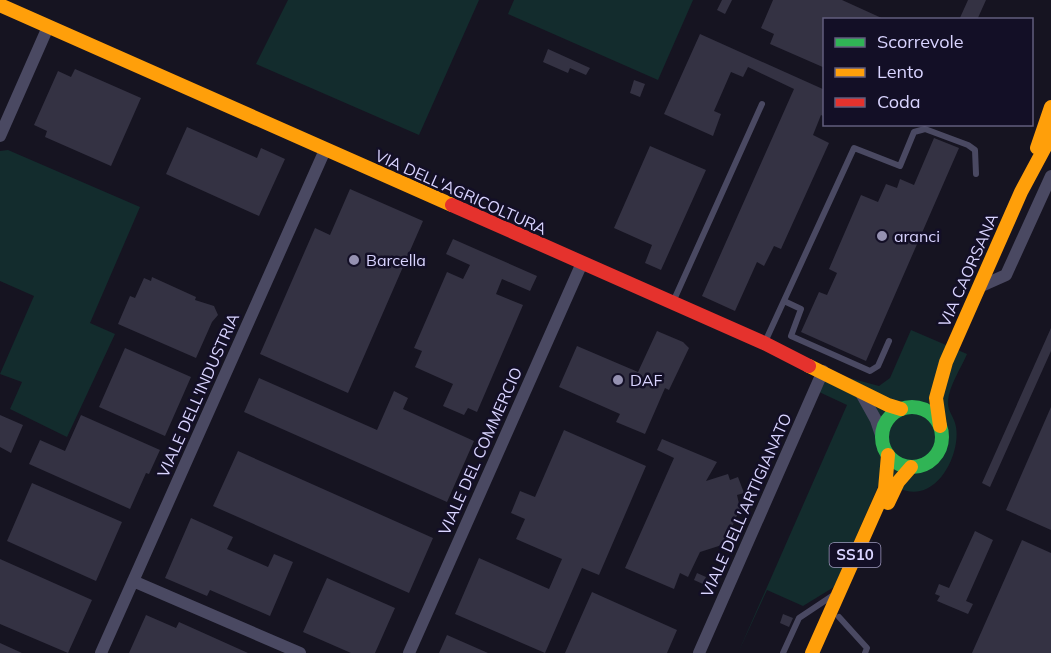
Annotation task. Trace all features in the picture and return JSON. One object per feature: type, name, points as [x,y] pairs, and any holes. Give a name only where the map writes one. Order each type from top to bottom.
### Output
[{"type":"main road","name":"VIA DELL'AGRICOLTURA","points":[[0,5],[764,343],[888,405],[904,409]]},
{"type":"main road","name":"VIA CAORSANA","points":[[1021,192],[1051,107]]},
{"type":"main road","name":"VIA CAORSANA","points":[[946,362],[1021,192],[1051,136]]},
{"type":"main road","points":[[946,362],[936,398],[942,435],[938,452],[926,464],[911,468],[902,466],[888,455],[882,438],[887,421],[923,394],[946,362]]},
{"type":"main road","points":[[904,409],[917,408],[926,411],[940,426]]},
{"type":"main road","name":"SS10","points":[[812,653],[885,489],[888,455]]},
{"type":"main road","name":"SS10","points":[[823,653],[894,490],[904,474],[911,468]]},
{"type":"street","points":[[0,136],[48,27]]},
{"type":"street","name":"VIALE DELL'INDUSTRIA","points":[[101,653],[325,150]]},
{"type":"street","points":[[979,287],[1006,274],[1051,176]]},
{"type":"street","name":"VIALE DEL COMMERCIO","points":[[409,653],[582,263]]},
{"type":"street","name":"VIALE DELL'ARTIGIANATO","points":[[699,653],[823,371]]},
{"type":"street","points":[[859,389],[873,414],[882,438]]},
{"type":"street","points":[[133,581],[300,653]]},
{"type":"lane","points":[[673,303],[762,104]]},
{"type":"lane","points":[[764,343],[854,148],[900,166],[914,132],[925,129],[968,145],[975,150],[976,174]]},
{"type":"lane","points":[[784,301],[801,309],[791,336],[870,371],[878,366],[889,341]]},
{"type":"lane","points":[[783,653],[799,618],[840,591]]},
{"type":"lane","points":[[839,616],[867,648],[865,653]]},
{"type":"green space","points":[[288,0],[479,0],[419,135],[256,64]]},
{"type":"green space","points":[[514,0],[693,0],[658,80],[508,14]]},
{"type":"green space","points":[[8,150],[140,207],[90,323],[115,334],[67,437],[10,409],[22,382],[0,374],[34,296],[0,281],[0,151]]},
{"type":"green space","points":[[911,330],[967,354],[949,395],[948,405],[957,436],[953,456],[948,466],[936,482],[920,491],[905,491],[880,482],[834,587],[803,606],[767,590],[738,653],[847,405],[817,391],[823,371],[879,386],[890,378]]},
{"type":"building","points":[[722,0],[732,0],[725,14],[717,10]]},
{"type":"building","points":[[773,0],[842,0],[882,18],[823,18],[823,67],[770,44],[774,34],[761,28]]},
{"type":"building","points":[[968,0],[986,0],[978,18],[960,18]]},
{"type":"building","points":[[700,34],[823,89],[823,116],[821,115],[813,135],[829,143],[781,249],[774,246],[764,266],[757,262],[735,311],[702,296],[794,89],[748,67],[743,77],[731,72],[714,111],[721,114],[713,136],[664,114]]},
{"type":"building","points":[[548,49],[590,68],[586,75],[570,68],[568,73],[543,62]]},
{"type":"building","points":[[75,69],[141,98],[111,166],[45,137],[47,131],[34,125],[58,71],[71,77]]},
{"type":"building","points":[[634,80],[645,84],[640,97],[630,93]]},
{"type":"building","points":[[187,127],[257,158],[261,148],[285,159],[259,216],[166,174]]},
{"type":"building","name":"aranci","points":[[934,138],[959,148],[866,361],[801,332],[819,292],[827,295],[837,273],[829,269],[861,195],[878,202],[886,184],[897,188],[900,179],[914,185]]},
{"type":"building","points":[[650,146],[706,170],[661,270],[645,263],[652,245],[614,228]]},
{"type":"building","points":[[350,189],[423,221],[348,393],[260,354],[315,228],[330,235]]},
{"type":"building","points":[[453,239],[537,276],[530,291],[502,279],[496,294],[523,305],[477,412],[468,408],[464,415],[443,406],[453,384],[415,367],[422,351],[414,348],[447,272],[463,279],[470,265],[446,254]]},
{"type":"building","points":[[152,277],[196,297],[195,300],[214,306],[218,315],[212,322],[196,358],[118,324],[130,296],[135,298],[144,278],[151,281]]},
{"type":"building","points":[[1051,328],[1051,351],[990,487],[982,483]]},
{"type":"building","name":"DAF","points":[[657,331],[683,342],[689,348],[669,390],[665,388],[645,434],[616,422],[620,414],[559,387],[577,346],[638,372]]},
{"type":"building","points":[[125,348],[191,377],[165,436],[99,407]]},
{"type":"building","points":[[259,378],[377,430],[394,391],[408,398],[403,409],[474,441],[447,502],[244,412]]},
{"type":"building","points":[[1051,407],[1051,530],[1006,510]]},
{"type":"building","points":[[0,415],[23,425],[11,453],[0,447]]},
{"type":"building","points":[[81,415],[160,450],[149,474],[146,473],[130,509],[29,464],[40,440],[65,451]]},
{"type":"building","points":[[564,430],[646,466],[599,575],[582,568],[545,653],[455,614],[479,558],[549,589],[562,559],[516,539],[525,519],[511,513],[520,491],[535,497]]},
{"type":"building","points":[[662,439],[717,462],[706,481],[728,474],[730,480],[738,477],[744,493],[737,495],[740,508],[725,544],[700,552],[688,577],[680,573],[674,589],[625,568],[674,458],[657,450]]},
{"type":"building","points":[[238,451],[433,538],[409,593],[213,506]]},
{"type":"building","points":[[32,483],[122,522],[96,581],[7,541]]},
{"type":"building","points":[[191,518],[233,537],[227,549],[268,567],[274,554],[293,562],[270,616],[210,590],[207,596],[165,578]]},
{"type":"building","points":[[975,531],[993,540],[966,601],[973,604],[968,614],[937,601],[940,596],[935,594],[939,584],[949,588]]},
{"type":"building","points":[[1022,540],[1051,553],[1051,653],[972,653]]},
{"type":"building","points":[[0,559],[92,600],[68,653],[0,624]]},
{"type":"building","points":[[697,573],[706,577],[703,584],[694,580]]},
{"type":"building","points":[[327,578],[395,608],[375,653],[351,653],[303,632]]},
{"type":"building","points":[[592,592],[677,630],[667,653],[565,653]]},
{"type":"building","points":[[783,614],[793,618],[789,627],[780,623]]},
{"type":"building","points":[[146,615],[176,628],[179,622],[248,653],[129,653]]},
{"type":"building","points":[[447,635],[488,653],[439,653]]},
{"type":"building","points":[[0,643],[22,653],[0,653]]},
{"type":"traffic: fast","points":[[912,407],[929,412],[937,420],[942,437],[937,454],[929,462],[912,467],[895,462],[887,454],[882,437],[887,420],[895,412],[912,407]]},
{"type":"traffic: slow","points":[[0,5],[452,205]]},
{"type":"traffic: slow","points":[[1037,148],[1051,107]]},
{"type":"traffic: slow","points":[[940,426],[936,398],[946,362],[1021,192],[1051,136]]},
{"type":"traffic: slow","points":[[809,366],[888,405],[901,409]]},
{"type":"traffic: slow","points":[[812,653],[885,489],[888,455]]},
{"type":"traffic: slow","points":[[888,503],[898,482],[911,467]]},
{"type":"traffic: jam","points":[[452,205],[764,343],[809,366]]},
{"type":"place","name":"aranci","points":[[882,236]]},
{"type":"place","name":"Barcella","points":[[354,260]]},
{"type":"place","name":"DAF","points":[[618,380]]}]
